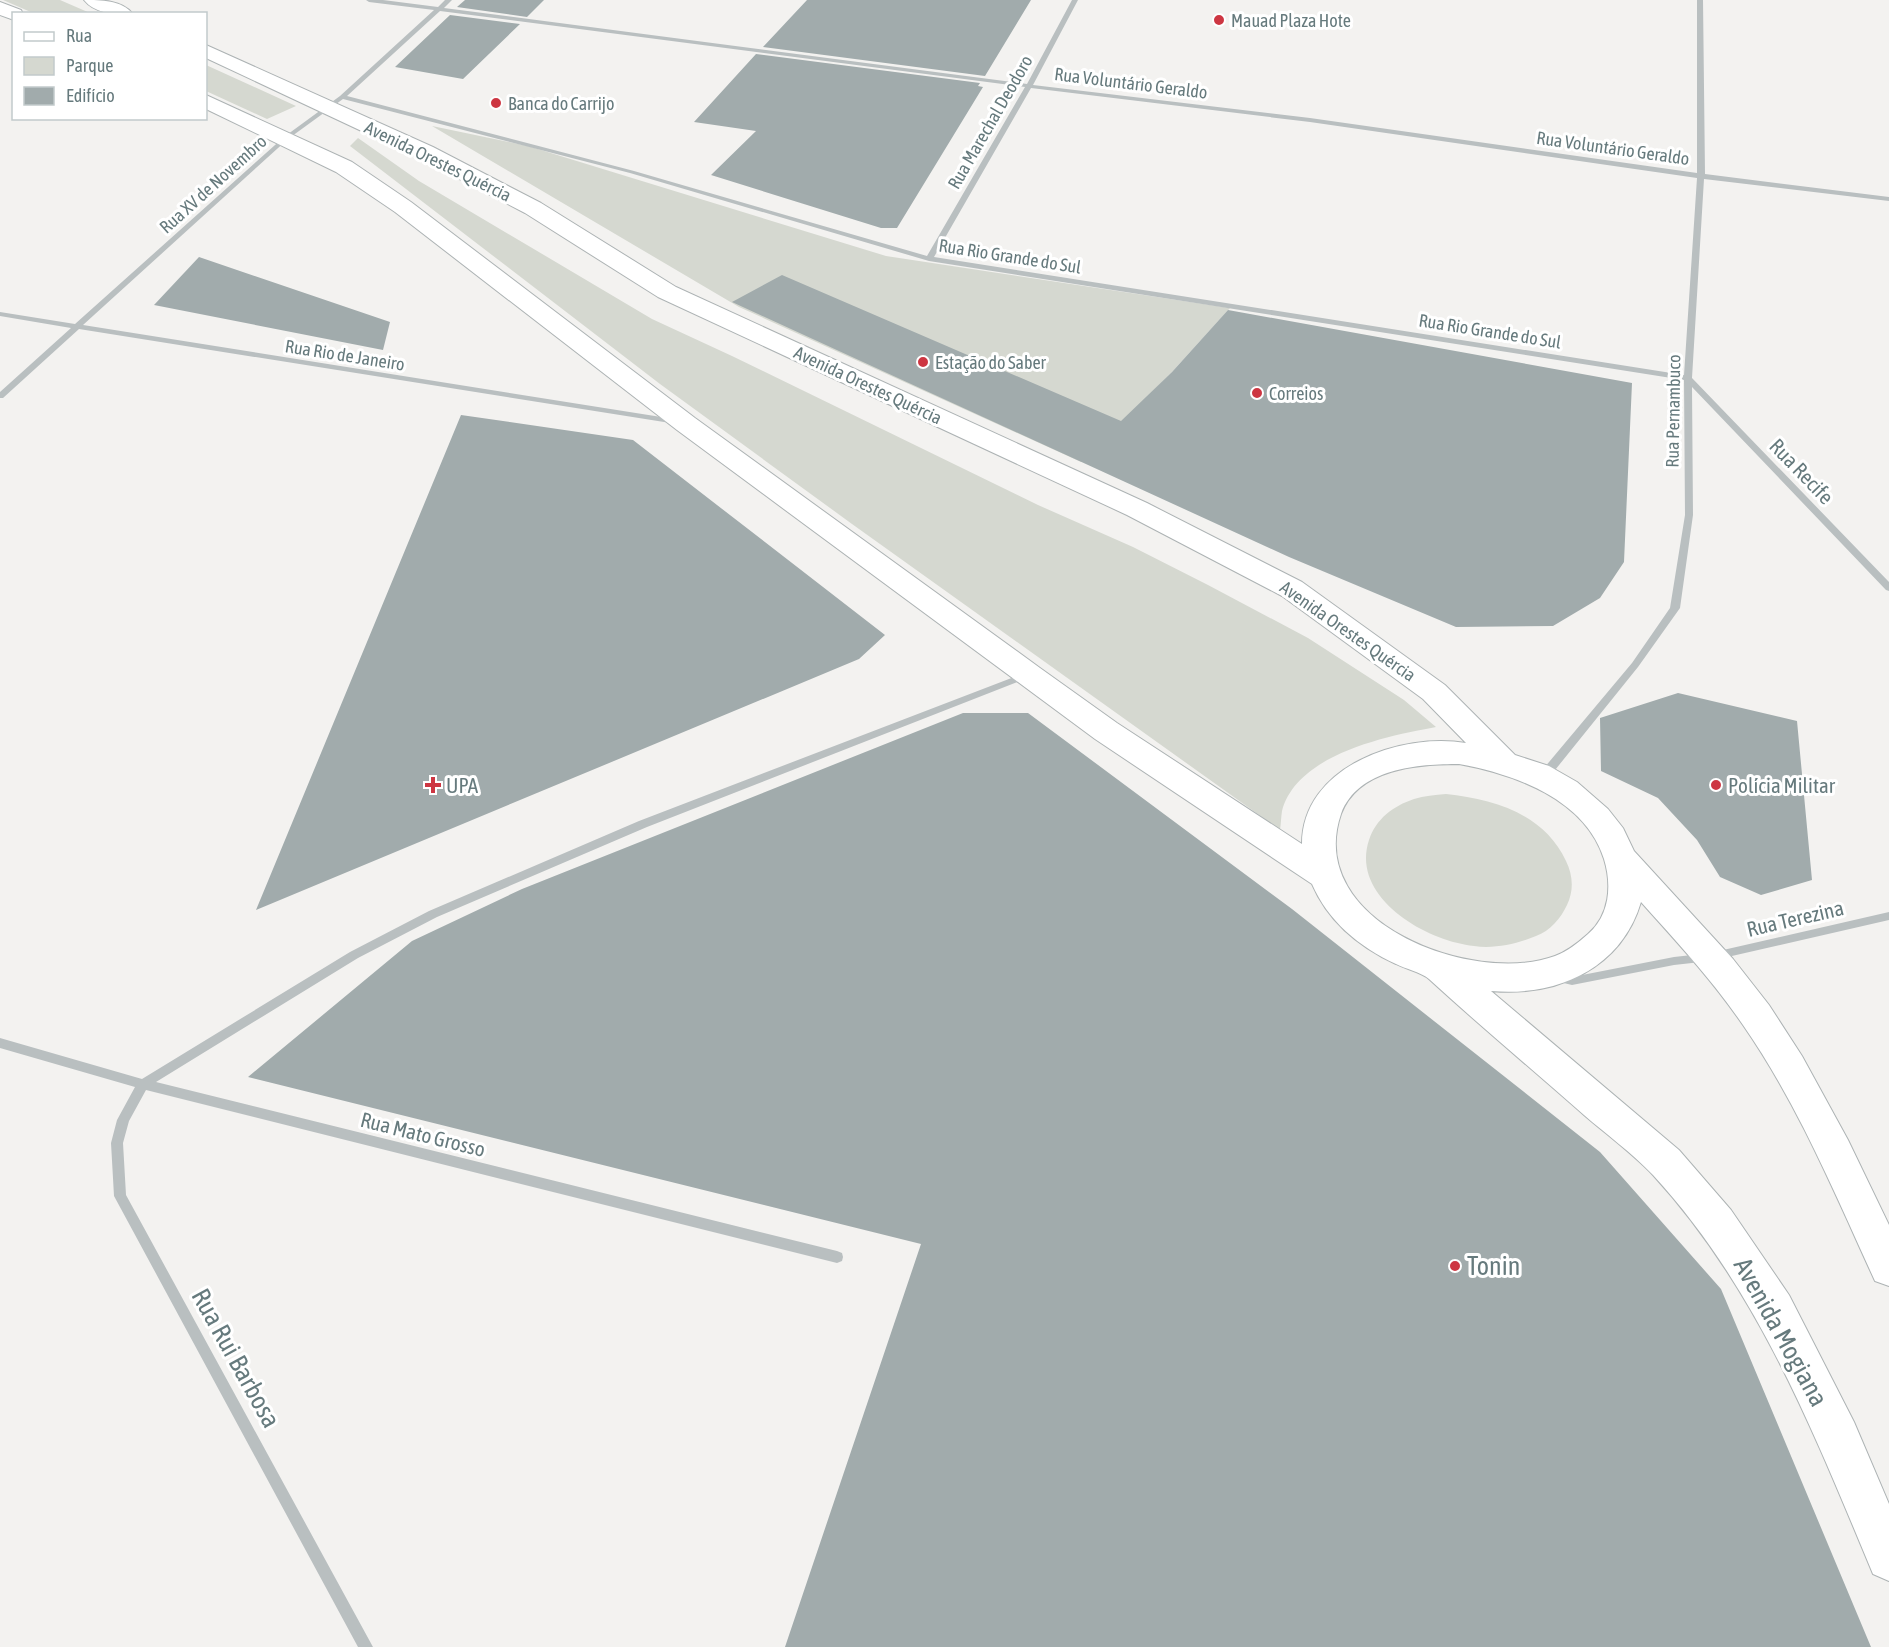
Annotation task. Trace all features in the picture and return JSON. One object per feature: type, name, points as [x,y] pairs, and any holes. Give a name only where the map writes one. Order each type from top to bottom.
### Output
[{"type":"main road","points":[[94,0],[120,12]]},
{"type":"main road","name":"Avenida Orestes Quércia","points":[[207,51],[335,102],[533,208],[668,292],[1137,509],[1292,589],[1434,692],[1503,761]]},
{"type":"main road","points":[[207,100],[344,167],[403,207],[686,424],[1029,675],[1106,730],[1324,875]]},
{"type":"main road","points":[[1623,860],[1627,897],[1614,930],[1586,958],[1543,974],[1493,978],[1440,969],[1388,946],[1347,913],[1324,875],[1318,841],[1326,809],[1346,783],[1377,764],[1415,754],[1458,753],[1503,761],[1543,777],[1578,799],[1606,828],[1623,860],[1710,957],[1771,1038],[1808,1099],[1889,1268]]},
{"type":"main road","name":"Avenida Mogiana","points":[[1440,969],[1665,1162],[1717,1222],[1774,1308],[1839,1437],[1889,1558]]},
{"type":"street","name":"Rua Voluntário Geraldo","points":[[369,0],[1029,86],[1310,120],[1701,176],[1889,199]]},
{"type":"street","name":"Rua XV de Novembro","points":[[0,396],[286,138],[335,102],[450,0]]},
{"type":"street","name":"Rua Marechal Deodoro","points":[[929,259],[1076,0]]},
{"type":"street","name":"Rua Pernambuco","points":[[1543,777],[1635,665],[1675,608],[1689,515],[1688,378],[1701,176],[1700,0]]},
{"type":"street","name":"Rua Rio Grande do Sul","points":[[335,102],[632,172],[929,259],[1688,378]]},
{"type":"street","name":"Rua Rio de Janeiro","points":[[0,314],[686,424]]},
{"type":"street","name":"Rua Recife","points":[[1688,378],[1889,588]]},
{"type":"street","points":[[143,1084],[354,955],[433,914],[643,824],[1029,675]]},
{"type":"street","name":"Rua Terezina","points":[[1710,957],[1889,916]]},
{"type":"street","points":[[1543,974],[1572,981],[1674,961],[1710,957]]},
{"type":"street","name":"Rua Mato Grosso","points":[[0,1043],[143,1084],[837,1257]]},
{"type":"street","name":"Rua Rui Barbosa","points":[[143,1084],[123,1120],[117,1143],[120,1196],[366,1647]]},
{"type":"green space","points":[[3,0],[60,0],[88,12],[31,12]]},
{"type":"green space","points":[[207,65],[296,106],[267,119],[207,91]]},
{"type":"green space","points":[[432,126],[528,146],[886,256],[1230,308],[1172,372],[1081,462],[739,307]]},
{"type":"green space","points":[[358,138],[419,181],[652,319],[1038,505],[1133,547],[1208,585],[1308,638],[1404,700],[1436,727],[1370,743],[1324,762],[1306,775],[1291,791],[1282,811],[1280,830],[660,384],[350,146]]},
{"type":"green space","points":[[1446,794],[1499,805],[1531,820],[1545,831],[1566,861],[1571,877],[1572,889],[1569,900],[1555,924],[1536,936],[1521,941],[1497,946],[1474,946],[1434,935],[1414,925],[1381,897],[1370,880],[1366,861],[1372,832],[1386,814],[1406,802]]},
{"type":"building","points":[[465,0],[544,0],[527,17],[457,7]]},
{"type":"building","points":[[807,0],[1031,0],[985,76],[763,47]]},
{"type":"building","points":[[450,15],[520,24],[463,79],[395,67]]},
{"type":"building","points":[[756,54],[980,83],[978,86],[983,87],[897,228],[881,228],[711,175],[756,131],[694,122]]},
{"type":"building","points":[[199,257],[390,322],[383,350],[154,305]]},
{"type":"building","points":[[782,275],[1121,421],[1172,372],[1228,310],[1632,383],[1624,562],[1600,598],[1553,626],[1456,627],[1289,557],[732,302]]},
{"type":"building","name":"UPA","points":[[461,415],[633,440],[885,635],[859,659],[256,910]]},
{"type":"building","name":"Polícia Militar","points":[[1678,693],[1797,721],[1812,880],[1761,895],[1720,877],[1697,840],[1658,798],[1601,771],[1600,718]]},
{"type":"building","points":[[963,713],[1028,713],[1292,909],[1600,1152],[1721,1289],[1871,1647],[785,1647],[921,1244],[248,1077],[412,941],[522,889]]},
{"type":"place","name":"Mauad Plaza Hote","points":[[1219,20]]},
{"type":"place","name":"Banca do Carrijo","points":[[496,103]]},
{"type":"place","name":"Estação do Saber","points":[[923,362]]},
{"type":"place","name":"Correios","points":[[1257,393]]},
{"type":"place","name":"UPA","points":[[433,785]]},
{"type":"place","name":"Polícia Militar","points":[[1716,785]]},
{"type":"place","name":"Tonin","points":[[1455,1266]]}]
